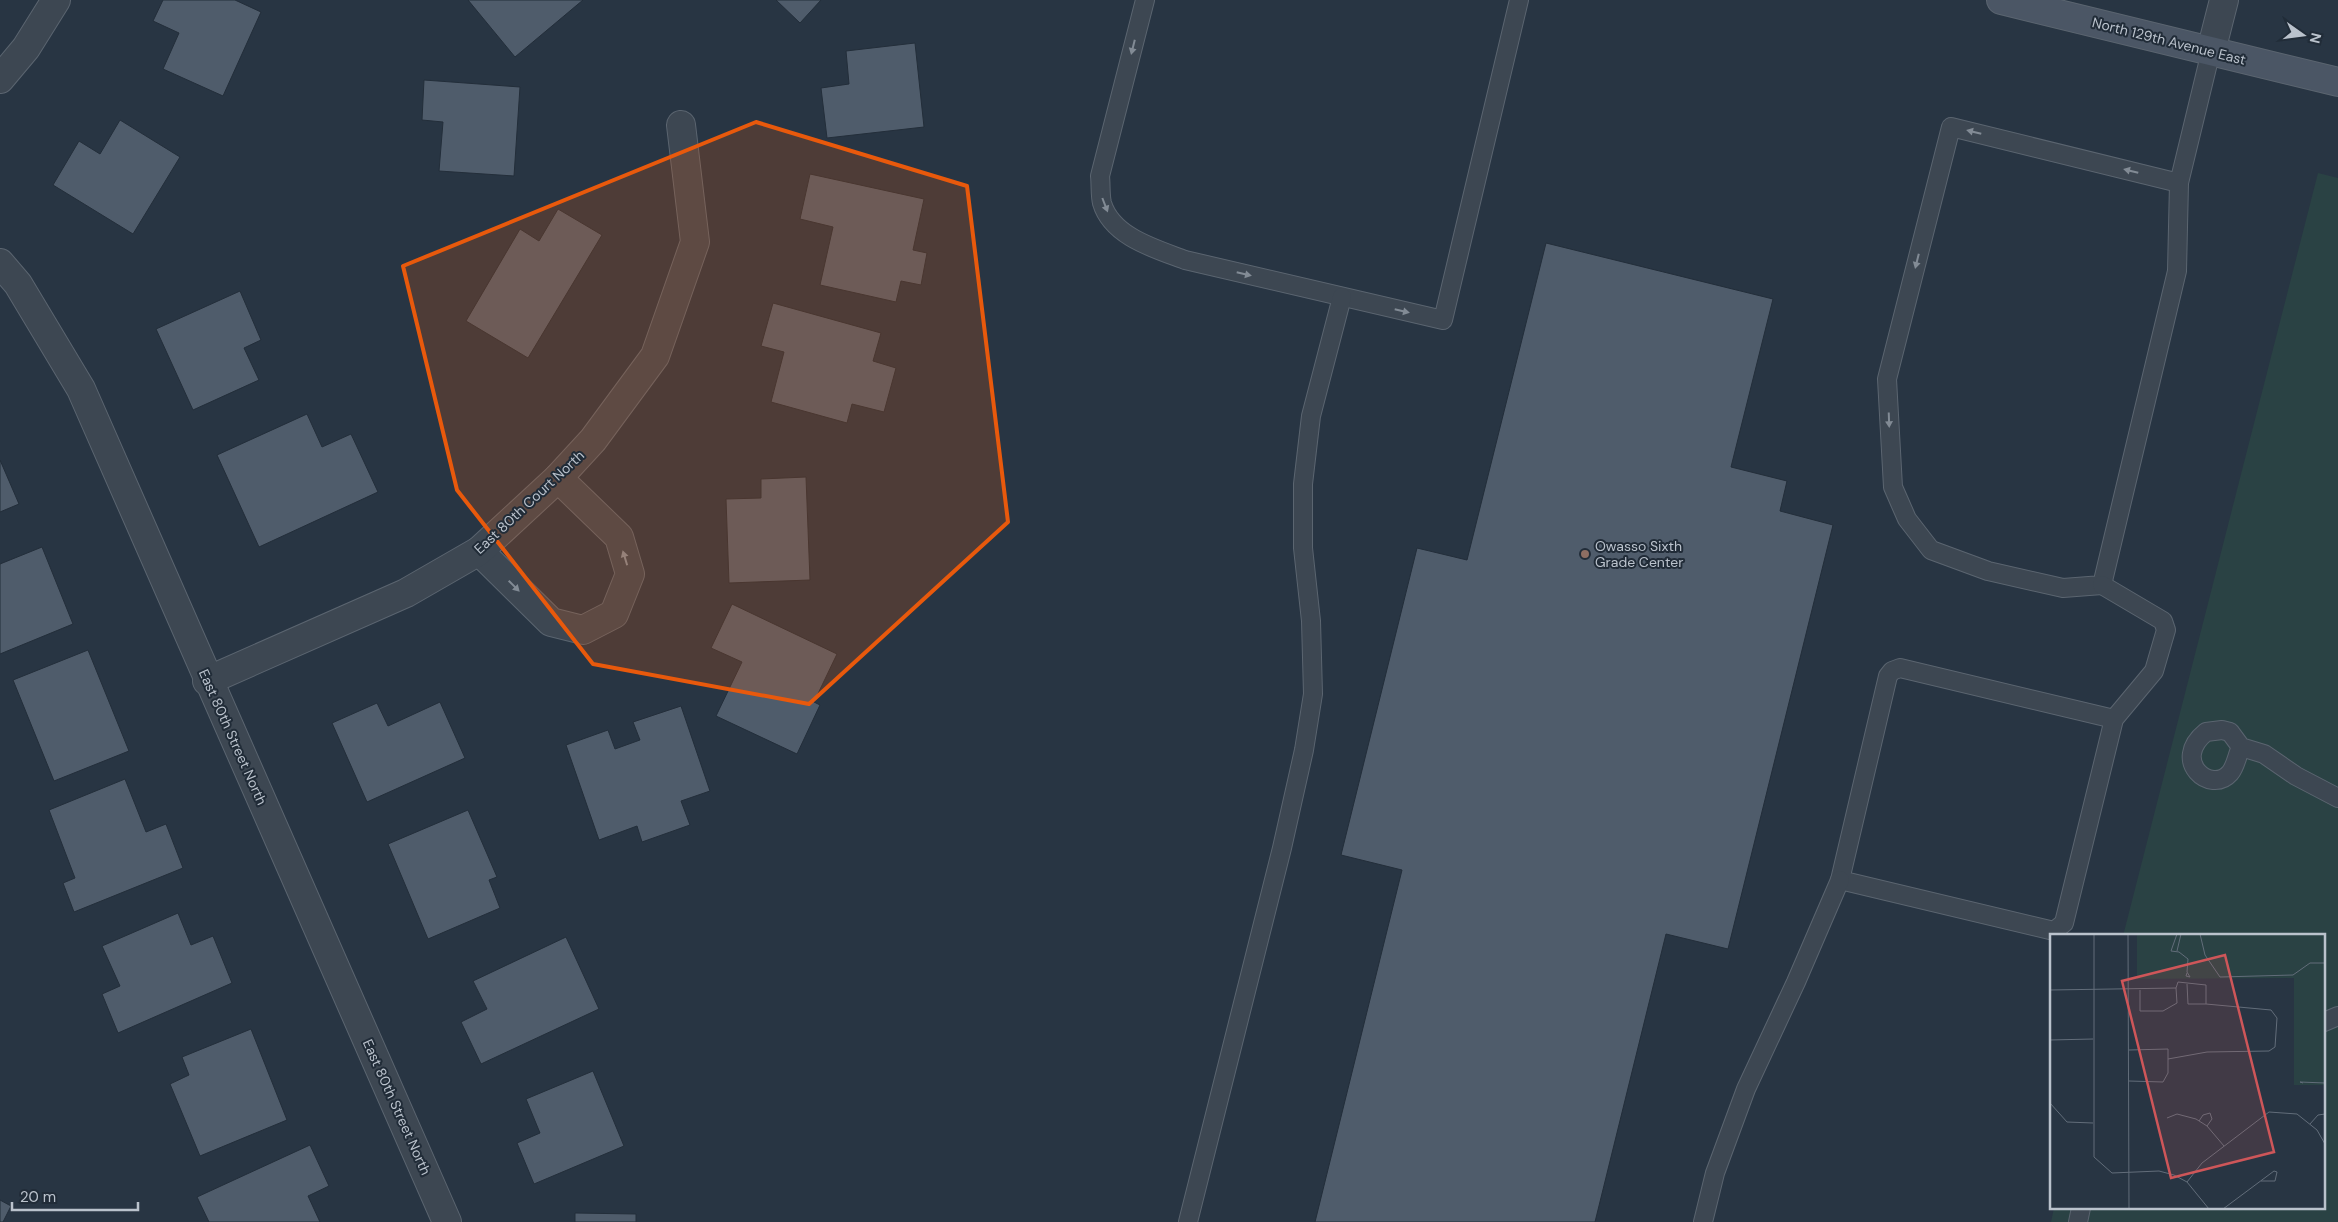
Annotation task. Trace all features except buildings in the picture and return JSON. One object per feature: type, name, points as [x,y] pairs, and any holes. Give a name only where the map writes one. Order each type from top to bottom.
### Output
[{"type":"main road","name":"North 129th Avenue East","points":[[2001,0],[2338,82]]},
{"type":"street","points":[[0,80],[26,48],[56,0]]},
{"type":"street","points":[[2211,51],[2224,0]]},
{"type":"street","name":"East 80th Court North","points":[[208,681],[406,593],[480,551],[558,478],[593,440],[655,356],[694,242],[681,125]]},
{"type":"street","name":"East 80th Street North","points":[[0,263],[18,284],[81,390],[447,1222]]},
{"type":"street","points":[[480,551],[551,622],[583,630],[614,614],[630,574],[619,537],[558,478]]},
{"type":"lane","points":[[1145,0],[1100,176],[1102,204],[1115,225],[1145,246],[1186,260],[1443,320],[1519,0]]},
{"type":"lane","points":[[2102,585],[2177,271],[2179,183],[2211,51]]},
{"type":"lane","points":[[1840,880],[2054,931],[2060,927],[2064,923],[2114,719],[2154,671],[2166,630],[2163,621],[2102,585],[2063,588],[1988,571],[1930,550],[1907,519],[1893,487],[1887,378],[1951,126],[2179,183]]},
{"type":"lane","points":[[1188,1222],[1282,848],[1304,750],[1312,694],[1311,621],[1303,548],[1303,484],[1311,416],[1342,297]]},
{"type":"lane","points":[[1703,1222],[1715,1174],[1746,1089],[1796,982],[1840,880],[1886,686],[1892,671],[1900,668],[2114,719]]},
{"type":"lane","points":[[2241,747],[2264,754],[2296,776],[2338,798]]},
{"type":"lane","points":[[2326,1021],[2338,1016]]},
{"type":"highlighted area","points":[[756,122],[967,186],[1008,522],[809,704],[593,664],[457,490],[403,266]]},
{"type":"green space","points":[[2318,173],[2338,178],[2338,1222],[2051,1222],[2054,1210],[2326,1210],[2326,934],[2124,934]]},
{"type":"place","name":"Owasso Sixth Grade Center","points":[[1585,554]]}]
